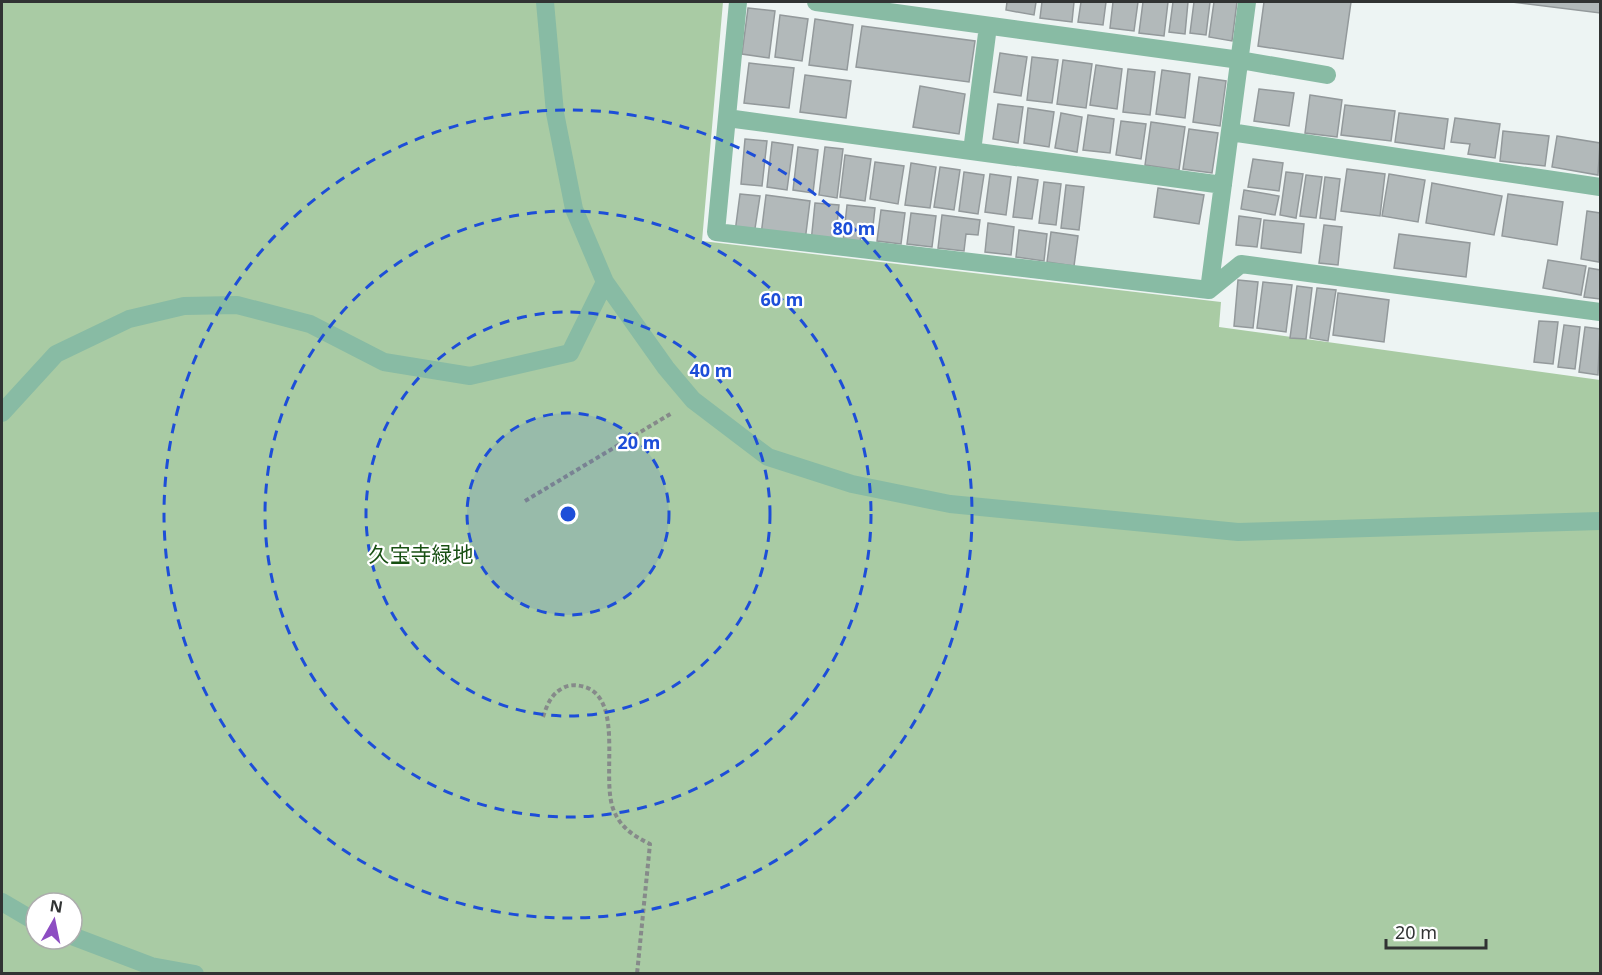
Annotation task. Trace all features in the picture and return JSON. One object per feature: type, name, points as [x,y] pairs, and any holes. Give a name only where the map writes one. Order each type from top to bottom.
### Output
[{"type":"street","points":[[545,2],[555,113],[574,209],[605,282],[666,368],[693,400],[768,458],[852,484],[950,504],[1238,532],[1600,521]]},
{"type":"street","points":[[738,2],[716,232],[1209,290],[1241,264],[1600,312]]},
{"type":"street","points":[[816,2],[1240,60],[1327,75]]},
{"type":"street","points":[[1209,290],[1247,2]]},
{"type":"street","points":[[972,152],[988,26]]},
{"type":"street","points":[[728,118],[1223,185]]},
{"type":"street","points":[[1230,132],[1600,187]]},
{"type":"street","points":[[2,413],[56,354],[129,319],[184,306],[237,305],[310,324],[384,362],[470,376],[570,353],[605,282]]},
{"type":"street","points":[[2,902],[24,915]]},
{"type":"street","points":[[84,941],[151,966],[195,974]]},
{"type":"path","points":[[525,501],[693,400]]},
{"type":"path","points":[[543,717],[548,703],[555,694],[565,686],[575,685],[588,688],[600,697],[607,716],[609,793],[612,808],[621,825],[650,844],[637,974]]},
{"type":"green space","name":"久宝寺緑地","points":[[2,2],[723,2],[702,241],[1221,302],[1219,327],[1600,380],[1600,973],[2,974]]},
{"type":"building","points":[[1007,2],[1036,2],[1034,15],[1006,10]]},
{"type":"building","points":[[1042,2],[1074,2],[1072,22],[1040,18]]},
{"type":"building","points":[[1081,2],[1106,2],[1103,25],[1078,22]]},
{"type":"building","points":[[1113,2],[1138,2],[1134,31],[1110,28]]},
{"type":"building","points":[[1143,2],[1168,2],[1164,36],[1139,33]]},
{"type":"building","points":[[1173,2],[1188,2],[1185,34],[1169,32]]},
{"type":"building","points":[[1194,2],[1210,2],[1206,35],[1190,33]]},
{"type":"building","points":[[1214,2],[1237,2],[1232,41],[1209,37]]},
{"type":"building","points":[[1264,2],[1351,2],[1343,59],[1258,46]]},
{"type":"building","points":[[1512,2],[1600,2],[1600,13]]},
{"type":"building","points":[[748,8],[775,11],[769,58],[742,54]]},
{"type":"building","points":[[780,15],[808,19],[802,61],[775,57]]},
{"type":"building","points":[[815,19],[853,25],[847,70],[809,65]]},
{"type":"building","points":[[862,26],[975,41],[969,82],[856,67]]},
{"type":"building","points":[[1000,53],[1027,57],[1021,96],[994,92]]},
{"type":"building","points":[[1032,57],[1058,60],[1052,103],[1027,100]]},
{"type":"building","points":[[1063,60],[1092,64],[1086,108],[1057,104]]},
{"type":"building","points":[[749,63],[794,68],[789,108],[744,103]]},
{"type":"building","points":[[1096,65],[1122,69],[1117,109],[1090,105]]},
{"type":"building","points":[[1128,69],[1155,72],[1150,115],[1123,112]]},
{"type":"building","points":[[1162,70],[1190,74],[1185,118],[1156,114]]},
{"type":"building","points":[[805,75],[851,81],[846,118],[800,112]]},
{"type":"building","points":[[1199,77],[1226,81],[1220,126],[1193,122]]},
{"type":"building","points":[[920,86],[965,94],[959,134],[913,127]]},
{"type":"building","points":[[1259,89],[1294,93],[1289,126],[1254,121]]},
{"type":"building","points":[[1310,95],[1342,100],[1337,137],[1305,133]]},
{"type":"building","points":[[998,104],[1023,107],[1018,143],[993,139]]},
{"type":"building","points":[[1345,105],[1395,111],[1391,141],[1341,135]]},
{"type":"building","points":[[1028,108],[1054,112],[1049,147],[1024,143]]},
{"type":"building","points":[[1061,113],[1082,117],[1077,152],[1055,148]]},
{"type":"building","points":[[1399,113],[1448,119],[1444,149],[1395,142]]},
{"type":"building","points":[[1088,115],[1114,119],[1110,153],[1083,150]]},
{"type":"building","points":[[1455,118],[1500,124],[1495,158],[1468,154],[1470,144],[1451,142]]},
{"type":"building","points":[[1121,121],[1146,124],[1141,159],[1116,155]]},
{"type":"building","points":[[1151,122],[1185,127],[1179,170],[1145,165]]},
{"type":"building","points":[[1189,129],[1218,133],[1212,173],[1183,169]]},
{"type":"building","points":[[1503,131],[1549,136],[1545,166],[1500,161]]},
{"type":"building","points":[[1557,136],[1600,143],[1598,175],[1552,167]]},
{"type":"building","points":[[745,139],[767,141],[762,186],[741,184]]},
{"type":"building","points":[[772,142],[793,145],[787,190],[767,187]]},
{"type":"building","points":[[798,147],[818,150],[813,193],[793,190]]},
{"type":"building","points":[[825,147],[843,149],[837,198],[819,195]]},
{"type":"building","points":[[845,155],[871,159],[865,201],[840,197]]},
{"type":"building","points":[[1253,159],[1283,163],[1279,191],[1248,187]]},
{"type":"building","points":[[875,162],[904,166],[898,204],[870,199]]},
{"type":"building","points":[[911,163],[936,167],[930,208],[905,205]]},
{"type":"building","points":[[940,167],[960,170],[954,210],[934,207]]},
{"type":"building","points":[[1347,169],[1385,174],[1380,216],[1341,211]]},
{"type":"building","points":[[964,172],[984,175],[978,214],[959,211]]},
{"type":"building","points":[[1286,172],[1303,174],[1296,218],[1280,215]]},
{"type":"building","points":[[990,174],[1011,177],[1006,215],[985,212]]},
{"type":"building","points":[[1389,174],[1425,180],[1418,222],[1382,216]]},
{"type":"building","points":[[1306,175],[1322,177],[1316,218],[1300,216]]},
{"type":"building","points":[[1018,177],[1038,180],[1032,219],[1013,217]]},
{"type":"building","points":[[1325,177],[1340,179],[1335,220],[1320,218]]},
{"type":"building","points":[[1044,182],[1061,184],[1056,225],[1039,223]]},
{"type":"building","points":[[1432,183],[1502,196],[1494,235],[1426,223]]},
{"type":"building","points":[[1066,185],[1084,187],[1079,230],[1061,228]]},
{"type":"building","points":[[1158,188],[1204,195],[1199,224],[1154,217]]},
{"type":"building","points":[[1244,190],[1279,196],[1275,215],[1241,209]]},
{"type":"building","points":[[740,194],[760,196],[754,235],[735,232]]},
{"type":"building","points":[[1508,194],[1563,202],[1557,245],[1502,236]]},
{"type":"building","points":[[766,195],[810,201],[805,241],[761,235]]},
{"type":"building","points":[[815,203],[839,205],[835,245],[811,242]]},
{"type":"building","points":[[847,205],[875,208],[872,235],[861,234],[860,243],[843,242]]},
{"type":"building","points":[[881,210],[905,213],[901,244],[877,241]]},
{"type":"building","points":[[1587,211],[1600,213],[1599,262],[1581,259]]},
{"type":"building","points":[[911,213],[936,216],[932,247],[907,244]]},
{"type":"building","points":[[942,215],[980,220],[978,235],[966,234],[964,251],[938,248]]},
{"type":"building","points":[[1239,216],[1261,219],[1257,247],[1236,245]]},
{"type":"building","points":[[1264,220],[1304,224],[1301,253],[1261,248]]},
{"type":"building","points":[[988,223],[1014,227],[1011,255],[985,252]]},
{"type":"building","points":[[1324,225],[1342,227],[1338,265],[1319,263]]},
{"type":"building","points":[[1019,230],[1047,234],[1044,261],[1016,257]]},
{"type":"building","points":[[1051,232],[1078,236],[1074,266],[1047,262]]},
{"type":"building","points":[[1399,234],[1470,243],[1466,277],[1394,268]]},
{"type":"building","points":[[1548,260],[1586,266],[1581,295],[1543,288]]},
{"type":"building","points":[[1589,268],[1600,270],[1600,299],[1584,297]]},
{"type":"building","points":[[1238,280],[1258,282],[1253,328],[1234,326]]},
{"type":"building","points":[[1263,282],[1292,285],[1286,332],[1257,328]]},
{"type":"building","points":[[1297,286],[1312,288],[1306,339],[1290,338]]},
{"type":"building","points":[[1317,288],[1336,290],[1328,341],[1310,338]]},
{"type":"building","points":[[1338,293],[1389,300],[1384,342],[1333,335]]},
{"type":"building","points":[[1539,321],[1558,322],[1553,364],[1534,362]]},
{"type":"building","points":[[1564,325],[1580,327],[1575,369],[1558,367]]},
{"type":"building","points":[[1585,327],[1600,329],[1598,375],[1579,372]]}]
